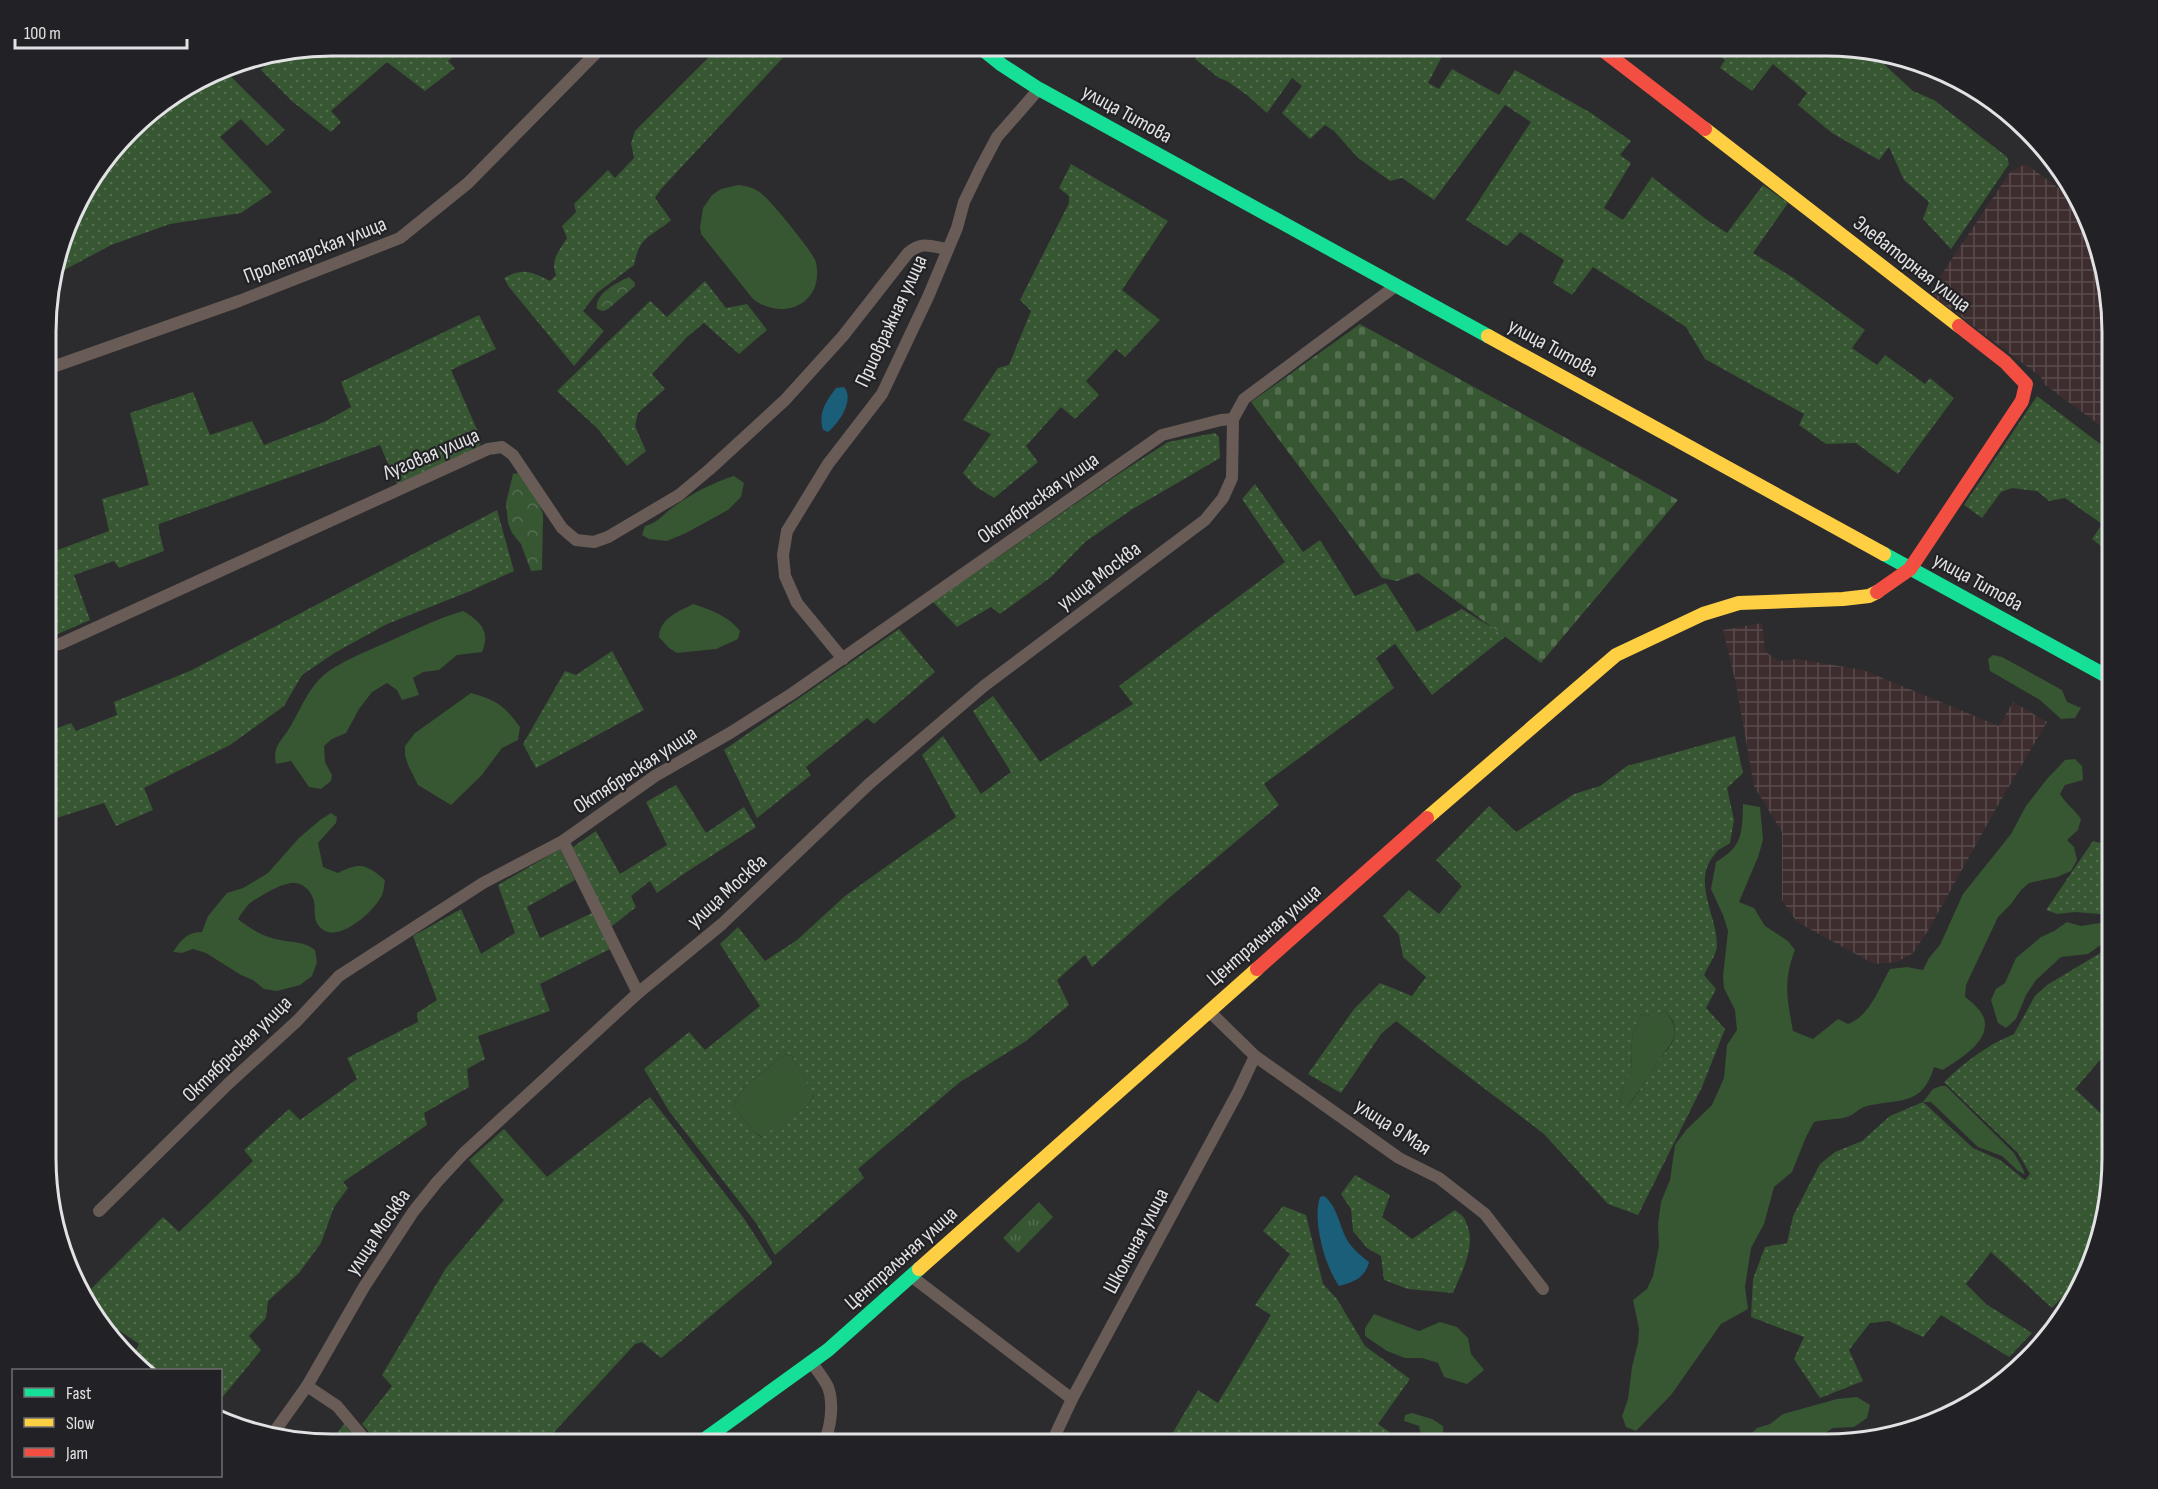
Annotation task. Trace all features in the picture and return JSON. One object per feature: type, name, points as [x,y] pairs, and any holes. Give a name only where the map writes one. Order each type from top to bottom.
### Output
[{"type":"street","name":"Пролетарская улица","points":[[56,366],[239,301],[400,238],[468,183],[593,56]]},
{"type":"street","name":"улица Титова","points":[[991,56],[1039,89],[2102,674]]},
{"type":"street","name":"Элеваторная улица","points":[[1610,56],[2005,362],[2026,384],[2022,401],[2005,429],[1910,569]]},
{"type":"street","name":"Приовражная улица","points":[[843,659],[797,603],[785,576],[783,555],[787,531],[828,464],[882,394],[928,297],[946,249],[957,228],[968,194],[998,137],[1039,89]]},
{"type":"street","name":"Луговая улица","points":[[56,645],[488,449],[502,447],[513,455],[562,528],[576,540],[594,542],[608,537],[679,495],[785,400],[843,336],[908,253],[916,246],[924,244],[946,249]]},
{"type":"street","points":[[1233,419],[1244,399],[1397,285]]},
{"type":"street","name":"Октябрьская улица","points":[[99,1211],[228,1084],[297,1020],[339,975],[483,883],[563,841],[655,776],[730,733],[843,659],[1162,435],[1233,419]]},
{"type":"street","name":"улица Москва","points":[[277,1428],[307,1386],[364,1287],[413,1212],[463,1154],[638,993],[722,924],[869,784],[984,686],[1204,520],[1223,498],[1232,478],[1233,419]]},
{"type":"street","name":"Центральная улица","points":[[712,1434],[812,1363],[1209,1011],[1616,655],[1703,614],[1739,603],[1869,596],[1910,569]]},
{"type":"street","points":[[563,841],[638,993]]},
{"type":"street","name":"улица 9 Мая","points":[[1209,1011],[1255,1056],[1399,1158],[1439,1178],[1485,1214],[1543,1289]]},
{"type":"street","name":"Школьная улица","points":[[1056,1434],[1072,1399],[1238,1092],[1255,1056]]},
{"type":"street","points":[[911,1276],[1072,1399]]},
{"type":"street","points":[[812,1363],[828,1388],[831,1413],[827,1434]]},
{"type":"street","points":[[307,1386],[337,1406],[360,1434]]},
{"type":"shaded area","points":[[2026,164],[2066,194],[2082,226],[2097,277],[2102,313],[2102,427],[2044,384],[2041,377],[1929,293],[2011,171]]},
{"type":"shaded area","points":[[1762,623],[1765,651],[1778,661],[1797,659],[1863,670],[1999,726],[2013,702],[2047,722],[1929,929],[1913,953],[1897,962],[1874,964],[1797,922],[1782,900],[1782,832],[1754,786],[1735,679],[1723,630]]},
{"type":"green space","points":[[313,56],[454,56],[448,61],[455,68],[425,91],[387,62],[331,111],[341,122],[331,132],[293,102],[261,70],[268,63]]},
{"type":"green space","points":[[710,56],[785,56],[661,189],[655,198],[671,220],[646,238],[638,250],[634,265],[597,293],[583,311],[604,331],[574,366],[504,278],[528,272],[550,281],[556,275],[555,260],[567,238],[562,226],[576,212],[574,204],[608,170],[615,178],[634,158],[631,143],[635,131]]},
{"type":"green space","points":[[1197,56],[1442,56],[1428,83],[1439,89],[1452,69],[1499,95],[1515,70],[1591,113],[1631,141],[1620,155],[1631,163],[1604,208],[1623,220],[1652,177],[1727,233],[1763,185],[1788,203],[1753,253],[1792,277],[1865,330],[1852,348],[1877,365],[1885,355],[1925,384],[1930,378],[1954,398],[1898,474],[1856,443],[1826,444],[1799,425],[1804,414],[1705,359],[1686,327],[1593,267],[1572,295],[1553,283],[1564,260],[1520,232],[1507,246],[1466,220],[1531,122],[1505,105],[1434,200],[1402,178],[1390,181],[1357,157],[1334,131],[1325,125],[1310,139],[1282,113],[1302,86],[1292,78],[1267,113],[1247,95],[1219,78],[1195,59]]},
{"type":"green space","points":[[1719,56],[1845,56],[1882,61],[1913,91],[1934,100],[2007,157],[2009,164],[1951,249],[1923,219],[1929,202],[1904,180],[1889,147],[1879,160],[1832,133],[1798,105],[1807,93],[1773,64],[1752,91],[1720,68],[1725,60]]},
{"type":"green space","points":[[229,75],[285,130],[267,146],[241,119],[220,137],[272,192],[241,213],[170,224],[111,245],[62,271],[76,226],[92,193],[112,163],[152,122],[193,92]]},
{"type":"green space","points":[[1071,164],[1168,221],[1122,290],[1160,320],[1125,357],[1116,349],[1086,381],[1099,395],[1075,419],[1061,407],[1026,446],[1038,462],[994,498],[975,486],[963,473],[991,434],[963,420],[998,368],[1009,365],[1031,311],[1020,300],[1069,203],[1069,196],[1059,188]]},
{"type":"green space","points":[[738,185],[754,189],[768,199],[815,261],[816,282],[812,293],[796,306],[775,309],[753,299],[701,234],[703,208],[712,195],[721,189]]},
{"type":"green space","points":[[629,277],[635,286],[608,309],[603,311],[597,309],[602,294]]},
{"type":"green space","points":[[705,281],[726,308],[747,304],[767,330],[739,354],[704,323],[687,337],[652,374],[665,389],[638,413],[635,426],[646,451],[627,466],[598,429],[557,391],[650,301],[667,317]]},
{"type":"green space","points":[[479,315],[496,349],[451,370],[482,441],[478,448],[397,484],[380,445],[159,524],[164,551],[119,568],[114,561],[74,575],[90,620],[56,635],[56,551],[109,531],[102,499],[149,485],[130,413],[193,392],[210,435],[252,421],[264,445],[324,422],[351,407],[341,382]]},
{"type":"green space","points":[[1360,324],[1678,500],[1541,663],[1418,573],[1397,581],[1382,578],[1251,402]]},
{"type":"green space","points":[[2037,396],[2102,445],[2102,524],[2065,498],[2049,501],[2037,491],[2012,488],[2001,492],[1982,518],[1964,505]]},
{"type":"green space","points":[[1215,433],[1219,437],[1220,458],[1131,510],[1085,542],[1051,577],[1000,614],[991,607],[957,627],[933,602],[1168,442]]},
{"type":"green space","points":[[518,473],[538,501],[543,514],[542,570],[531,571],[521,544],[512,533],[508,523],[506,503],[513,474]]},
{"type":"green space","points":[[734,476],[744,483],[741,497],[728,510],[667,541],[649,539],[642,535],[645,526],[655,522],[683,500],[708,486]]},
{"type":"green space","points":[[1255,484],[1303,552],[1320,540],[1355,596],[1386,583],[1417,632],[1462,609],[1506,636],[1432,695],[1395,644],[1376,658],[1394,688],[1264,784],[1279,805],[1092,967],[1085,955],[1057,980],[1069,1005],[1026,1041],[960,1082],[858,1169],[864,1178],[775,1255],[756,1223],[669,1111],[644,1069],[689,1032],[705,1050],[760,1006],[720,944],[738,927],[765,961],[797,940],[845,896],[956,817],[922,755],[943,736],[981,794],[1011,772],[973,711],[993,696],[1040,762],[1133,704],[1119,686],[1285,562],[1242,499]],"holes":[[[785,1054],[792,1056],[814,1095],[809,1105],[761,1137],[753,1131],[733,1106],[744,1087]]]},
{"type":"green space","points":[[497,510],[514,571],[387,624],[336,652],[302,675],[284,706],[230,745],[144,788],[153,810],[116,826],[104,803],[56,818],[56,729],[71,723],[76,731],[117,715],[114,702],[192,670]]},
{"type":"green space","points":[[2102,524],[2102,547],[2092,539]]},
{"type":"green space","points":[[693,604],[725,617],[740,631],[738,639],[716,649],[677,653],[669,648],[659,637],[660,630],[671,616]]},
{"type":"green space","points":[[463,611],[482,627],[485,638],[482,652],[457,655],[439,670],[423,672],[413,678],[419,695],[402,700],[397,690],[387,683],[372,692],[359,709],[346,733],[332,739],[324,746],[325,762],[332,775],[331,781],[321,789],[309,787],[291,761],[276,764],[275,753],[278,744],[309,692],[325,674],[361,654],[432,622]]},
{"type":"green space","points":[[899,629],[935,672],[874,724],[867,718],[806,767],[811,775],[757,818],[724,750]]},
{"type":"green space","points":[[612,651],[644,710],[536,768],[523,744],[565,671],[576,675]]},
{"type":"green space","points":[[1993,655],[2002,657],[2062,690],[2067,702],[2081,708],[2075,718],[2061,719],[2040,700],[1990,671],[1988,659]]},
{"type":"green space","points":[[471,693],[499,704],[509,713],[520,727],[518,740],[502,748],[481,776],[451,805],[418,785],[408,765],[405,746],[415,733]]},
{"type":"green space","points":[[1735,736],[1743,773],[1727,788],[1734,820],[1730,843],[1716,852],[1708,864],[1705,875],[1705,887],[1717,945],[1704,975],[1716,989],[1706,1008],[1725,1029],[1702,1087],[1638,1215],[1608,1204],[1544,1134],[1396,1021],[1381,1034],[1341,1093],[1308,1074],[1354,1009],[1380,983],[1412,996],[1426,977],[1403,957],[1399,935],[1383,916],[1409,890],[1439,914],[1462,886],[1436,860],[1489,806],[1516,832],[1574,794],[1600,786],[1627,766]],"holes":[[[1664,1011],[1674,1024],[1673,1041],[1626,1108],[1620,1101],[1623,1086],[1632,1071],[1633,1033],[1641,1014],[1656,1017]]]},
{"type":"green space","points":[[2075,759],[2082,766],[2083,780],[2065,785],[2060,794],[2081,819],[2078,830],[2067,840],[2074,847],[2077,860],[2071,871],[2057,877],[2029,883],[1998,917],[1966,985],[1965,997],[1976,1006],[1984,1018],[1983,1035],[1972,1049],[1943,1070],[1934,1067],[1929,1080],[1916,1095],[1900,1101],[1867,1106],[1847,1117],[1814,1122],[1792,1172],[1774,1187],[1764,1224],[1751,1248],[1745,1287],[1748,1309],[1721,1324],[1671,1395],[1636,1431],[1626,1427],[1622,1416],[1628,1399],[1639,1329],[1633,1300],[1647,1289],[1653,1276],[1659,1246],[1658,1224],[1661,1202],[1670,1180],[1675,1145],[1686,1130],[1712,1105],[1724,1078],[1727,1045],[1737,1030],[1735,1010],[1724,988],[1723,976],[1728,931],[1711,889],[1716,862],[1731,850],[1739,838],[1743,804],[1760,807],[1763,840],[1739,902],[1754,908],[1765,926],[1788,941],[1795,950],[1787,990],[1793,1031],[1813,1039],[1838,1019],[1848,1024],[1862,1015],[1873,1001],[1890,969],[1907,967],[1923,970],[1940,945],[1963,894],[2011,834],[2026,806],[2065,760]]},
{"type":"green space","points":[[676,785],[706,833],[744,807],[756,827],[657,893],[650,881],[631,896],[636,907],[611,927],[573,847],[596,831],[620,874],[667,845],[646,802]]},
{"type":"green space","points":[[331,813],[337,817],[336,823],[318,843],[323,867],[338,873],[352,867],[363,866],[385,880],[382,895],[371,910],[346,929],[329,932],[322,929],[316,921],[314,900],[309,891],[297,883],[289,883],[277,887],[249,904],[238,919],[263,935],[303,944],[315,950],[317,962],[312,976],[300,985],[277,991],[264,989],[253,980],[206,953],[193,949],[182,953],[173,952],[185,937],[192,933],[202,932],[208,916],[227,893],[243,888],[268,873],[299,838]]},
{"type":"green space","points":[[2093,841],[2102,843],[2102,914],[2075,912],[2057,914],[2046,910]]},
{"type":"green space","points":[[560,849],[575,880],[527,907],[540,938],[592,913],[610,949],[540,984],[550,1011],[478,1036],[485,1059],[467,1069],[469,1087],[424,1113],[427,1125],[343,1182],[348,1188],[334,1207],[321,1243],[299,1273],[268,1301],[266,1318],[249,1336],[261,1350],[222,1398],[222,1369],[154,1369],[135,1352],[139,1344],[112,1326],[92,1296],[90,1292],[92,1288],[163,1217],[179,1232],[253,1161],[244,1150],[289,1109],[300,1120],[357,1079],[347,1058],[418,1022],[417,1013],[437,1000],[413,936],[461,909],[481,954],[515,933],[498,885]]},
{"type":"green space","points":[[2067,922],[2081,926],[2102,923],[2102,944],[2088,954],[2061,957],[2036,980],[2026,995],[2016,1019],[2006,1028],[1998,1023],[1991,1000],[1996,989],[2005,983],[2016,958],[2041,937]]},
{"type":"green space","points":[[2102,952],[2102,1062],[2100,1060],[2075,1089],[2102,1114],[2102,1176],[2093,1229],[2082,1263],[2069,1290],[2052,1308],[1991,1252],[1966,1284],[1986,1304],[2032,1333],[2009,1357],[1941,1315],[1923,1337],[1889,1321],[1870,1323],[1849,1350],[1863,1381],[1820,1398],[1794,1359],[1804,1337],[1751,1317],[1753,1279],[1765,1247],[1787,1243],[1793,1216],[1820,1164],[1835,1152],[1862,1141],[1890,1116],[1923,1102],[1973,1148],[2000,1160],[2025,1180],[2030,1174],[2018,1153],[1944,1082],[1977,1055],[2014,1034],[2035,996],[2047,985]]},
{"type":"green space","points":[[1664,1011],[1674,1026],[1673,1039],[1626,1108],[1620,1101],[1623,1086],[1632,1071],[1633,1033],[1641,1014],[1656,1017]]},
{"type":"green space","points":[[785,1054],[792,1056],[814,1094],[809,1105],[762,1137],[753,1131],[733,1106],[744,1087]]},
{"type":"green space","points":[[1946,1086],[2014,1153],[2025,1175],[2002,1156],[1978,1147],[1931,1102],[1923,1102],[1933,1089]]},
{"type":"green space","points":[[650,1097],[743,1217],[772,1262],[771,1265],[661,1358],[642,1342],[635,1344],[552,1434],[370,1434],[362,1424],[392,1386],[382,1375],[446,1268],[504,1200],[469,1160],[504,1129],[547,1177]]},
{"type":"green space","points":[[1355,1175],[1390,1195],[1382,1217],[1412,1239],[1455,1210],[1463,1217],[1469,1229],[1469,1248],[1453,1293],[1408,1289],[1384,1280],[1381,1256],[1367,1248],[1353,1231],[1351,1209],[1341,1194]]},
{"type":"green space","points":[[1039,1202],[1053,1217],[1018,1253],[1003,1238]]},
{"type":"green space","points":[[1283,1206],[1306,1215],[1323,1284],[1337,1299],[1365,1346],[1410,1379],[1378,1424],[1392,1434],[1172,1434],[1198,1390],[1218,1403],[1271,1315],[1255,1305],[1290,1254],[1263,1231]]},
{"type":"green space","points":[[1374,1314],[1419,1331],[1440,1322],[1457,1327],[1468,1338],[1471,1354],[1484,1370],[1467,1384],[1444,1377],[1438,1363],[1422,1358],[1405,1358],[1387,1351],[1365,1336],[1365,1328]]},
{"type":"green space","points":[[1857,1397],[1870,1405],[1867,1418],[1854,1427],[1833,1428],[1824,1434],[1751,1434],[1757,1428],[1770,1424],[1783,1414],[1837,1399]]},
{"type":"green space","points":[[1412,1413],[1432,1419],[1443,1426],[1443,1434],[1421,1434],[1419,1426],[1404,1421],[1405,1415]]},
{"type":"green space","points":[[344,1424],[352,1434],[337,1434]]},
{"type":"water","points":[[844,387],[848,398],[847,405],[837,423],[828,432],[823,430],[822,412],[826,403],[836,388]]},
{"type":"water","points":[[1324,1196],[1335,1210],[1348,1242],[1369,1262],[1365,1272],[1358,1278],[1339,1286],[1329,1267],[1321,1243],[1318,1207],[1320,1197]]},
{"type":"traffic: fast","points":[[991,56],[1039,89],[1488,336]]},
{"type":"traffic: fast","points":[[1884,554],[2102,674]]},
{"type":"traffic: fast","points":[[712,1434],[828,1350],[919,1269]]},
{"type":"traffic: slow","points":[[1705,129],[1959,326]]},
{"type":"traffic: slow","points":[[1488,336],[1884,554]]},
{"type":"traffic: slow","points":[[1427,818],[1616,655],[1703,614],[1739,603],[1843,599],[1869,596],[1877,592]]},
{"type":"traffic: slow","points":[[919,1269],[1257,969]]},
{"type":"traffic: jam","points":[[1610,56],[1705,129]]},
{"type":"traffic: jam","points":[[1877,592],[1910,569],[2022,401],[2026,384],[2005,362],[1959,326]]},
{"type":"traffic: jam","points":[[1257,969],[1427,818]]}]
